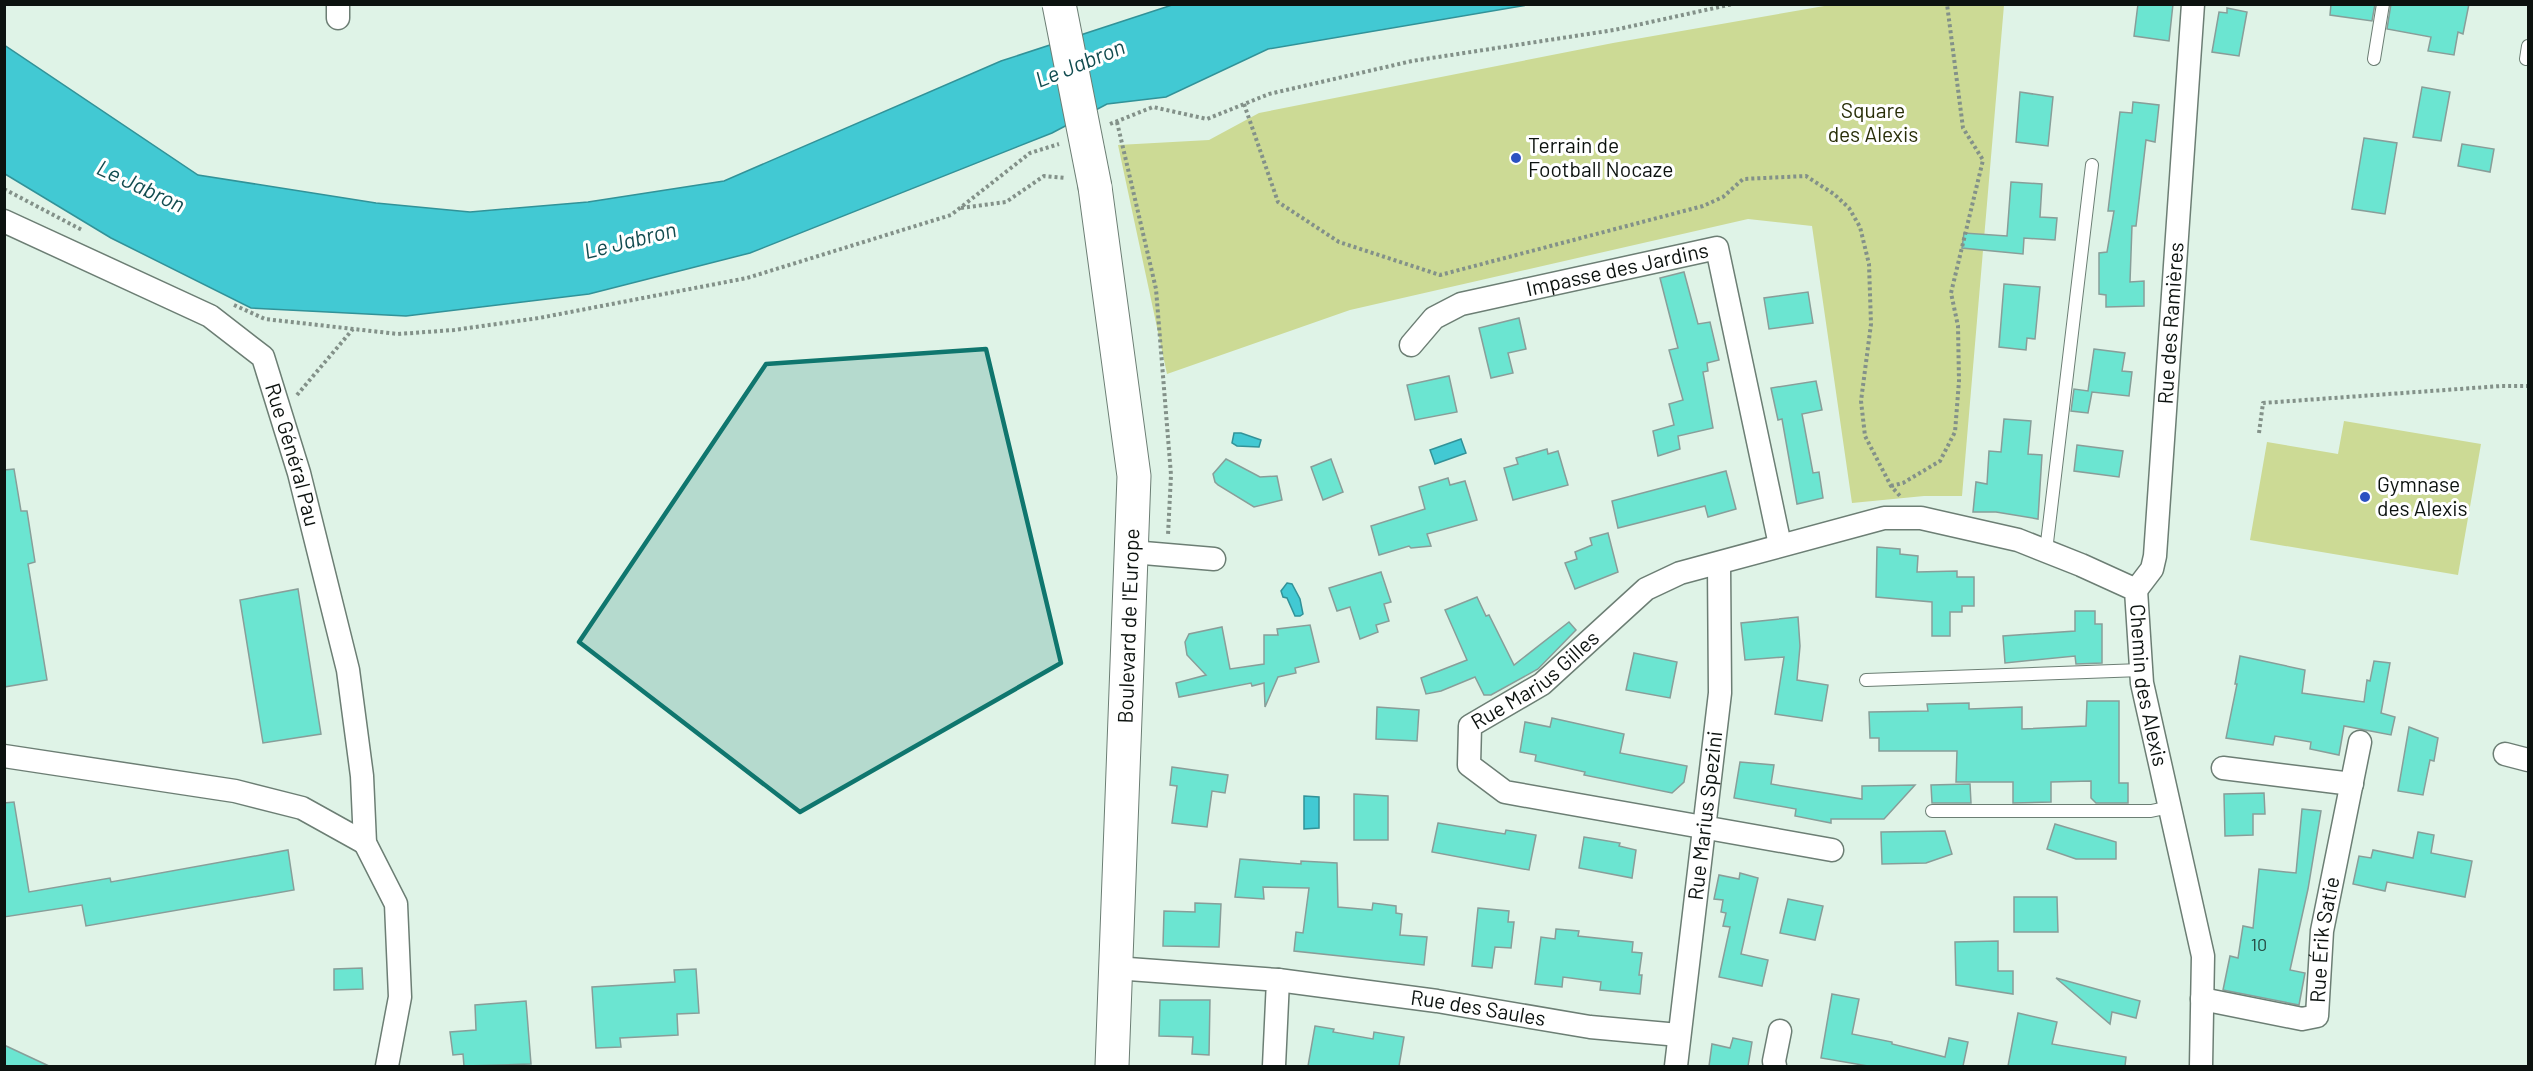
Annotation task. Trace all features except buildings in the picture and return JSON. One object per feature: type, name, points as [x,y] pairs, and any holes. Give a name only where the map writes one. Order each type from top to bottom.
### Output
[{"type":"main road","name":"Boulevard de l'Europe","points":[[1059,4],[1094,184],[1134,476],[1112,1066]]},
{"type":"street","name":"Rue des Ramières","points":[[2136,590],[2152,569],[2155,556],[2188,50],[2193,4]]},
{"type":"street","name":"Rue Général Pau","points":[[4,221],[210,316],[263,357],[299,473],[348,670],[362,776],[365,843],[396,904],[400,997],[387,1066]]},
{"type":"street","name":"Impasse des Jardins","points":[[1411,345],[1434,318],[1461,304],[1717,248],[1780,545]]},
{"type":"street","name":"Chemin des Alexis","points":[[1719,564],[1780,545],[1884,518],[1921,518],[2018,540],[2136,590],[2141,670],[2203,956],[2201,1066]]},
{"type":"street","points":[[1132,552],[1214,559]]},
{"type":"street","name":"Rue Marius Gilles","points":[[1703,826],[1505,792],[1469,765],[1470,726],[1542,684],[1646,589],[1680,573],[1719,564]]},
{"type":"street","name":"Rue Marius Spezini","points":[[1676,1066],[1720,693],[1719,564]]},
{"type":"street","name":"Rue Érik Satie","points":[[2202,999],[2302,1019],[2317,1016],[2322,931],[2360,742]]},
{"type":"street","points":[[2505,754],[2529,760]]},
{"type":"street","points":[[4,756],[236,791],[302,808],[365,843]]},
{"type":"street","points":[[2223,768],[2352,784]]},
{"type":"street","points":[[1703,826],[1832,850]]},
{"type":"street","name":"Rue des Saules","points":[[1115,968],[1278,980],[1437,1001],[1590,1027],[1679,1035]]},
{"type":"street","points":[[1274,1066],[1278,980]]},
{"type":"street","points":[[1775,1066],[1780,1031]]},
{"type":"lane","points":[[2374,59],[2383,4]]},
{"type":"lane","points":[[2526,59],[2529,45]]},
{"type":"lane","points":[[2046,551],[2092,165]]},
{"type":"lane","points":[[1866,680],[2141,670]]},
{"type":"lane","points":[[1932,811],[2151,811],[2170,807]]},
{"type":"path","points":[[1106,126],[1153,107],[1207,119],[1269,94],[1412,61],[1614,30],[1733,4]]},
{"type":"path","points":[[1891,486],[1903,483],[1940,461],[1955,432],[1959,381],[1958,326],[1952,293],[1983,160],[1963,128],[1947,4]]},
{"type":"path","points":[[1117,122],[1156,289],[1171,475],[1168,554]]},
{"type":"path","points":[[224,300],[265,319],[398,334],[454,330],[539,318],[747,278],[951,215],[1030,153],[1064,143]]},
{"type":"path","points":[[960,208],[1006,202],[1044,176],[1094,184]]},
{"type":"path","points":[[4,189],[83,231]]},
{"type":"path","points":[[280,414],[353,329]]},
{"type":"path","points":[[2259,433],[2263,403],[2529,386]]},
{"type":"highlighted area","points":[[986,349],[1061,663],[800,812],[579,642],[766,364]]},
{"type":"green space","name":"Square des Alexis","points":[[1830,5],[2004,5],[1962,496],[1924,496],[1852,503],[1812,226],[1748,219],[1350,310],[1167,374],[1118,145],[1209,140],[1259,113],[1613,43]]},
{"type":"green space","name":"Gymnase des Alexis","points":[[2344,421],[2481,444],[2458,575],[2250,540],[2267,442],[2338,454]]},
{"type":"water","name":"Le Jabron","points":[[1172,5],[1527,5],[1268,49],[1166,97],[1107,104],[1052,133],[750,253],[589,294],[406,316],[251,308],[111,238],[5,174],[4,45],[198,175],[376,203],[470,212],[588,202],[724,181],[1001,61]]},
{"type":"water","points":[[1234,433],[1261,440],[1259,447],[1237,446],[1232,443]]},
{"type":"water","points":[[1461,439],[1466,453],[1435,464],[1430,450]]},
{"type":"water","points":[[1287,583],[1292,584],[1300,599],[1303,614],[1300,616],[1295,616],[1287,598],[1283,597],[1281,591]]},
{"type":"water","points":[[1304,796],[1319,797],[1319,828],[1304,829]]},
{"type":"place","name":"Terrain de Football Nocaze","points":[[1516,158]]},
{"type":"place","name":"Gymnase des Alexis","points":[[2365,497]]}]
